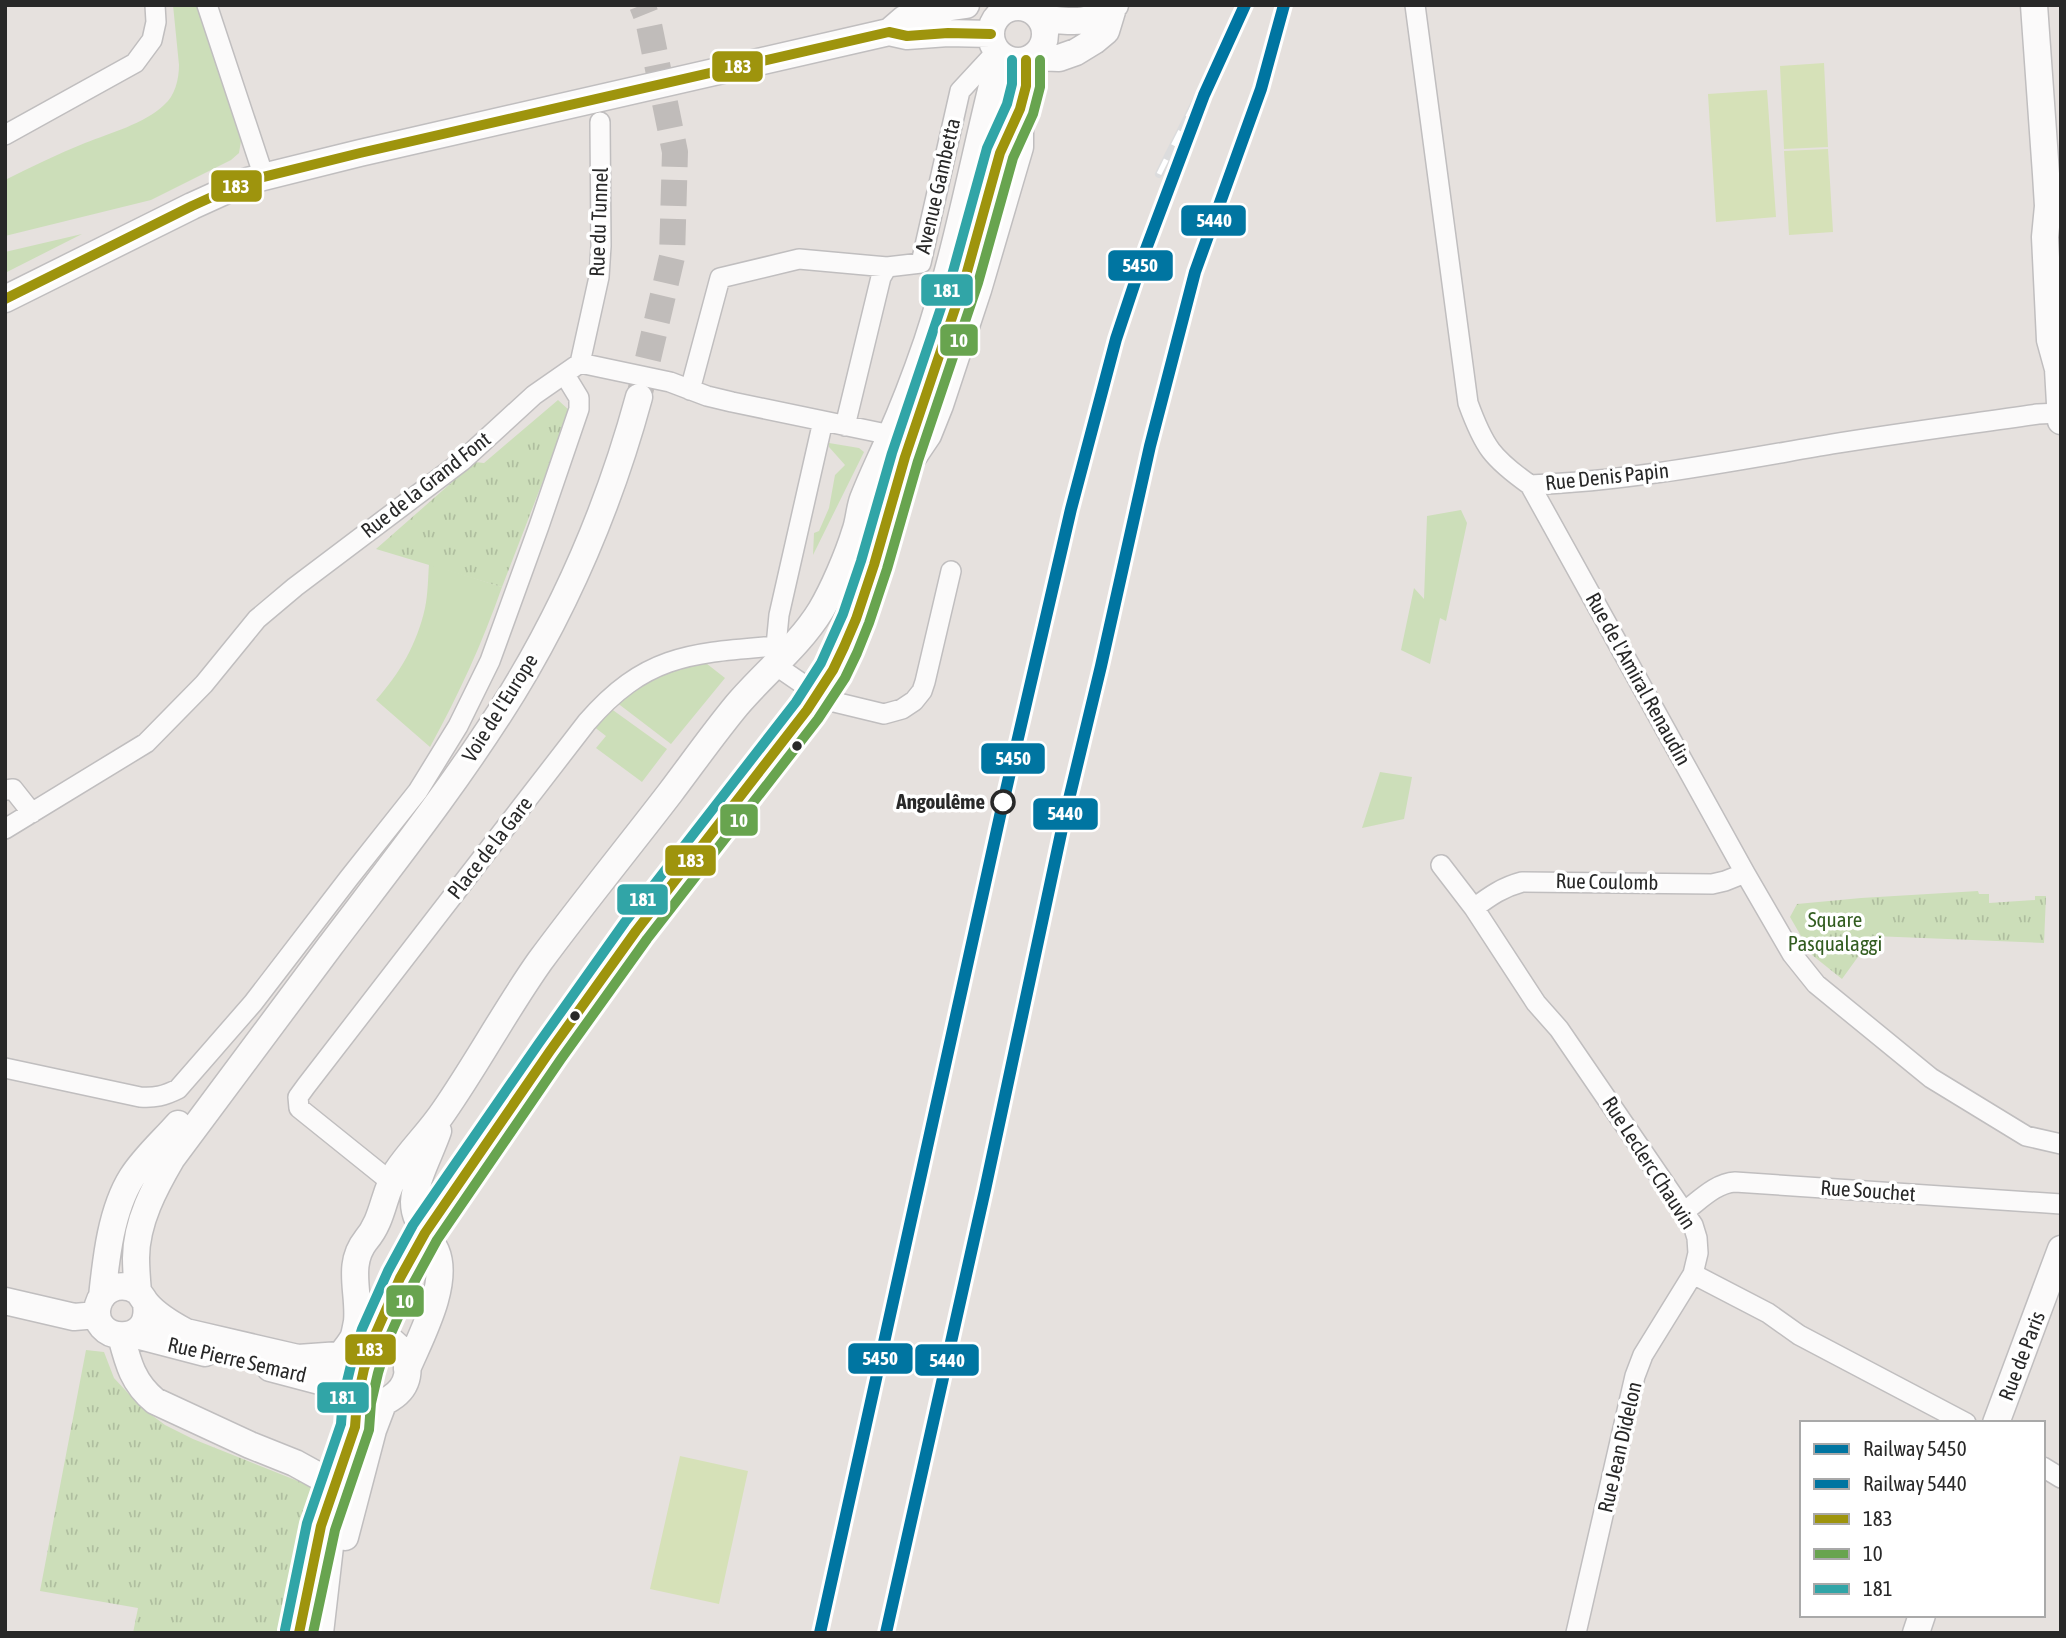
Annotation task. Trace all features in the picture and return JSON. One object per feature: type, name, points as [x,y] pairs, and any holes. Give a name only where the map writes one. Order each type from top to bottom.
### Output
[{"type":"main road","points":[[888,32],[904,19],[967,5],[1024,10],[1070,22],[1091,20],[1114,6]]},
{"type":"main road","points":[[2034,5],[2048,206],[2045,237],[2050,340],[2058,369],[2061,421]]},
{"type":"main road","points":[[5,299],[247,181],[888,32],[907,36],[948,33],[996,46],[1012,61],[1059,58],[1094,41],[1106,31],[1114,6]]},
{"type":"main road","points":[[373,1233],[391,1182],[444,1113],[540,961],[737,706],[779,655],[804,632],[822,608],[855,533],[862,502],[891,435],[931,328],[949,264],[996,46],[995,20],[1024,10]]},
{"type":"main road","points":[[855,533],[907,467],[928,435],[978,290],[1020,147],[1020,109],[1029,59],[1044,43],[1045,35],[1024,10]]},
{"type":"main road","name":"Voie de l'Europe","points":[[142,1298],[135,1255],[156,1186],[172,1158],[407,845],[455,778],[525,671],[573,580],[598,521],[625,451],[639,397]]},
{"type":"main road","name":"Voie de l'Europe","points":[[99,1306],[120,1199],[133,1175],[300,986]]},
{"type":"main road","points":[[349,1394],[375,1404],[393,1397],[400,1390],[438,1290],[437,1254],[416,1218],[414,1204],[416,1188],[444,1113]]},
{"type":"main road","points":[[347,1527],[349,1394],[337,1376],[337,1366],[357,1317],[355,1265],[363,1243],[382,1228],[393,1225],[414,1228],[425,1233]]},
{"type":"main road","name":"Rue de Paris","points":[[1997,1421],[2061,1250]]},
{"type":"main road","points":[[5,1301],[74,1317],[99,1306],[107,1291],[123,1286],[142,1298],[147,1311],[143,1325],[126,1335],[109,1333],[104,1328],[99,1306]]},
{"type":"main road","name":"Rue Pierre Semard","points":[[142,1298],[171,1324],[186,1332],[298,1357],[346,1348]]},
{"type":"main road","points":[[126,1335],[136,1381],[142,1391],[155,1401],[295,1463],[324,1479],[333,1488],[335,1503],[321,1633]]},
{"type":"main road","name":"Rue Pierre Semard","points":[[126,1335],[349,1394]]},
{"type":"main road","points":[[346,1348],[367,1335],[383,1336],[402,1352],[407,1368]]},
{"type":"main road","points":[[321,1633],[373,1430],[384,1401]]},
{"type":"street","points":[[5,135],[135,63],[152,40],[156,22],[155,5]]},
{"type":"street","points":[[207,5],[264,177]]},
{"type":"street","name":"Rue Denis Papin","points":[[1415,5],[1468,403],[1482,438],[1494,457],[1530,485],[1587,483],[1859,440],[2060,413]]},
{"type":"street","name":"Avenue Gambetta","points":[[845,426],[881,277],[887,267],[921,263],[960,92],[996,46]]},
{"type":"street","name":"Rue du Tunnel","points":[[572,369],[600,267],[600,122]]},
{"type":"street","points":[[690,390],[720,278],[799,259],[887,267]]},
{"type":"street","points":[[5,1068],[140,1097],[163,1096],[177,1089],[253,1003],[418,791],[458,726],[490,661],[579,409],[572,369],[670,382],[732,402],[891,435]]},
{"type":"street","name":"Rue de la Grand Font","points":[[5,829],[146,743],[204,684],[257,619],[295,587],[462,461],[534,395],[572,369]]},
{"type":"street","points":[[823,421],[779,615],[779,655],[826,700],[884,714],[902,709],[922,691],[951,571]]},
{"type":"street","name":"Rue de l'Amiral Renaudin","points":[[1530,485],[1745,873],[1792,954],[1816,984],[1931,1078],[2026,1136],[2061,1144]]},
{"type":"street","name":"Place de la Gare","points":[[391,1182],[299,1108],[299,1097],[306,1086],[597,711],[629,682],[664,663],[706,653],[779,655]]},
{"type":"street","points":[[8,785],[32,813]]},
{"type":"street","name":"Rue Leclerc Chauvin","points":[[1441,865],[1474,908],[1536,1003],[1559,1029],[1685,1211],[1697,1238],[1698,1254],[1693,1273]]},
{"type":"street","name":"Rue Coulomb","points":[[1474,908],[1498,891],[1522,882],[1712,884],[1745,873]]},
{"type":"street","name":"Rue Souchet","points":[[1685,1211],[1718,1187],[1735,1182],[2061,1204]]},
{"type":"street","points":[[1693,1273],[1768,1313],[1799,1335],[1962,1421]]},
{"type":"street","name":"Rue Jean Didelon","points":[[1576,1633],[1635,1376],[1643,1355],[1693,1273]]},
{"type":"street","points":[[2045,1468],[2061,1478]]},
{"type":"green space","points":[[173,5],[198,5],[242,135],[239,153],[231,160],[151,200],[5,236],[5,180],[137,123],[156,112],[171,97],[179,65]]},
{"type":"green space","points":[[1824,63],[1828,147],[1784,149],[1780,66]]},
{"type":"green space","points":[[1767,90],[1776,217],[1716,222],[1708,94]]},
{"type":"green space","points":[[1828,149],[1833,232],[1789,235],[1784,151]]},
{"type":"green space","points":[[82,234],[5,273],[5,252]]},
{"type":"green space","points":[[558,400],[570,411],[502,587],[376,549],[475,462],[484,463]]},
{"type":"green space","points":[[829,443],[859,448],[864,452],[813,555],[814,533],[819,531],[829,508],[835,475],[845,465],[829,447]]},
{"type":"green space","points":[[1461,510],[1467,523],[1446,621],[1440,618],[1430,664],[1401,650],[1414,588],[1424,599],[1427,516]]},
{"type":"green space","points":[[429,564],[502,587],[451,708],[430,747],[376,700],[400,669],[417,634],[426,603]]},
{"type":"green space","points":[[702,660],[725,678],[671,744],[616,702],[653,675]]},
{"type":"green space","points":[[610,708],[667,749],[642,782],[596,748],[606,736],[593,726]]},
{"type":"green space","points":[[1380,772],[1412,777],[1404,819],[1362,828]]},
{"type":"green space","name":"Square Pasqualaggi","points":[[1978,891],[1979,894],[1989,894],[1989,903],[2035,900],[2035,896],[2046,896],[2044,943],[1873,936],[1842,979],[1812,955],[1790,917],[1797,904]]},
{"type":"green space","points":[[86,1350],[104,1352],[114,1378],[141,1407],[165,1425],[313,1487],[319,1494],[285,1633],[133,1633],[138,1608],[40,1591]]},
{"type":"green space","points":[[680,1456],[748,1471],[719,1604],[650,1589]]},
{"type":"tunnel","points":[[639,397],[672,257],[675,152],[648,20],[642,5]]},
{"type":"railway","points":[[1159,174],[1244,5]]},
{"type":"rail line","name":"5450","points":[[820,1633],[1000,816],[1071,509],[1116,339],[1146,249],[1204,95],[1245,5]]},
{"type":"rail line","name":"5440","points":[[886,1633],[1063,824],[1150,446],[1195,272],[1261,89],[1284,5]]},
{"type":"transit line","name":"183","points":[[5,299],[247,181],[889,32],[907,36],[991,34]]},
{"type":"transit line","name":"181","points":[[285,1630],[307,1523],[341,1424],[343,1398],[362,1329],[388,1271],[413,1225],[625,922],[796,702],[821,663],[843,614],[861,561],[892,453],[952,275],[987,148],[1007,104],[1012,84],[1012,60]]},
{"type":"transit line","name":"183","points":[[299,1633],[321,1526],[355,1427],[364,1369],[375,1335],[400,1278],[425,1233],[550,1051],[636,931],[807,710],[833,670],[844,647],[874,565],[905,457],[965,279],[1000,153],[1020,109],[1026,86],[1026,60]]},
{"type":"transit line","name":"10","points":[[313,1633],[335,1530],[369,1430],[371,1403],[388,1340],[413,1284],[437,1240],[647,939],[818,719],[845,678],[857,653],[887,569],[918,461],[978,283],[1013,158],[1033,114],[1040,87],[1040,60]]},
{"type":"place","name":"Angoulême","points":[[1003,802]]}]
